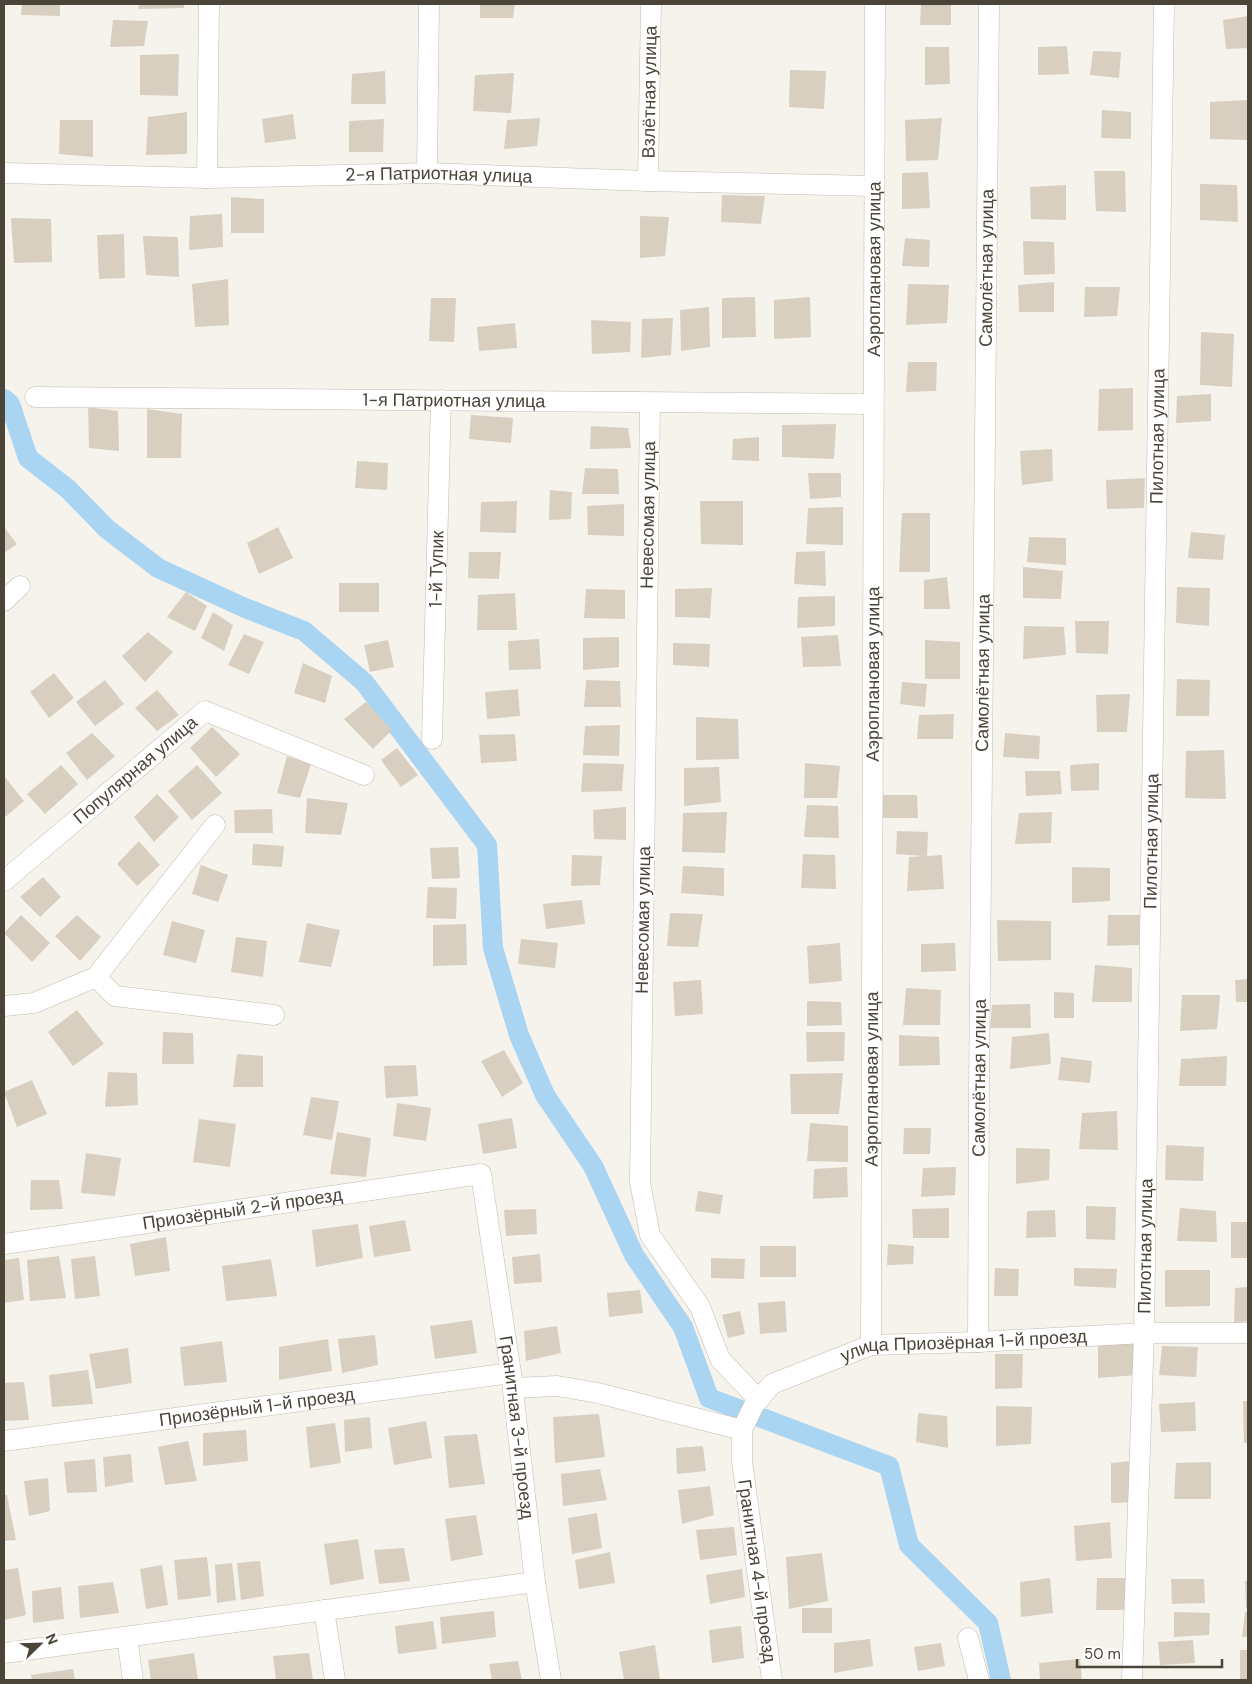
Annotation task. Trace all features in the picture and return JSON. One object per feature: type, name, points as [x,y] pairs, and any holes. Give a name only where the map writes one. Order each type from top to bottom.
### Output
[{"type":"street","points":[[207,178],[209,4]]},
{"type":"street","points":[[427,173],[429,4]]},
{"type":"street","name":"Взлётная улица","points":[[648,181],[651,4]]},
{"type":"street","name":"Аэроплановая улица","points":[[871,1345],[875,4]]},
{"type":"street","name":"Самолётная улица","points":[[978,1342],[989,4]]},
{"type":"street","name":"Пилотная улица","points":[[1132,1680],[1144,1333],[1164,4]]},
{"type":"street","name":"2-я Патриотная улица","points":[[4,173],[207,178],[427,173],[648,181],[874,186]]},
{"type":"street","name":"1-я Патриотная улица","points":[[35,397],[441,400],[650,404],[873,404]]},
{"type":"street","name":"1-й Тупик","points":[[432,738],[441,400]]},
{"type":"street","name":"Невесомая улица","points":[[650,404],[640,1182],[650,1235],[700,1308],[720,1359],[756,1402]]},
{"type":"street","points":[[4,601],[20,586]]},
{"type":"street","name":"Популярная улица","points":[[4,881],[205,711],[364,775]]},
{"type":"street","points":[[4,1006],[34,1002],[96,976],[215,825]]},
{"type":"street","points":[[96,976],[115,996],[274,1015]]},
{"type":"street","name":"Приозёрный 2-й проезд","points":[[4,1244],[481,1174]]},
{"type":"street","name":"Гранитная 3-й проезд","points":[[481,1174],[512,1380],[535,1582],[550,1680]]},
{"type":"street","name":"улица Приозёрная 1-й проезд","points":[[742,1461],[743,1429],[756,1402],[772,1384],[871,1345],[978,1342],[1144,1333],[1248,1333]]},
{"type":"street","name":"Приозёрный 1-й проезд","points":[[4,1440],[512,1380],[598,1393],[743,1429]]},
{"type":"street","name":"Гранитная 4-й проезд","points":[[742,1461],[772,1680]]},
{"type":"street","points":[[4,1653],[535,1582]]},
{"type":"street","points":[[324,1610],[335,1680]]},
{"type":"street","points":[[127,1637],[133,1680]]},
{"type":"street","points":[[968,1638],[978,1680]]},
{"type":"building","points":[[22,4],[60,4],[60,16],[21,15]]},
{"type":"building","points":[[139,4],[184,4],[184,8],[138,9]]},
{"type":"building","points":[[480,4],[515,4],[513,18],[480,18]]},
{"type":"building","points":[[921,4],[951,4],[951,25],[920,25]]},
{"type":"building","points":[[1248,16],[1248,48],[1226,49],[1223,20]]},
{"type":"building","points":[[113,20],[148,21],[144,46],[110,47]]},
{"type":"building","points":[[1067,46],[1069,74],[1038,75],[1038,47]]},
{"type":"building","points":[[925,47],[949,47],[950,84],[925,85]]},
{"type":"building","points":[[1093,51],[1121,52],[1119,78],[1090,75]]},
{"type":"building","points":[[179,54],[178,96],[140,95],[140,55]]},
{"type":"building","points":[[790,70],[826,71],[824,109],[789,107]]},
{"type":"building","points":[[385,71],[386,104],[351,104],[352,74]]},
{"type":"building","points":[[514,73],[511,113],[473,111],[475,75]]},
{"type":"building","points":[[1248,100],[1248,140],[1210,139],[1210,102]]},
{"type":"building","points":[[1102,110],[1131,112],[1131,139],[1101,138]]},
{"type":"building","points":[[187,112],[187,154],[146,155],[148,117]]},
{"type":"building","points":[[293,114],[296,139],[265,143],[262,119]]},
{"type":"building","points":[[540,118],[537,146],[504,149],[507,120]]},
{"type":"building","points":[[942,118],[938,160],[906,161],[905,120]]},
{"type":"building","points":[[384,119],[383,152],[349,152],[349,121]]},
{"type":"building","points":[[60,120],[93,120],[93,157],[59,154]]},
{"type":"building","points":[[1094,171],[1125,171],[1126,212],[1096,211]]},
{"type":"building","points":[[928,172],[930,208],[902,209],[902,173]]},
{"type":"building","points":[[1200,184],[1237,185],[1238,222],[1200,220]]},
{"type":"building","points":[[1066,185],[1066,220],[1031,219],[1030,187]]},
{"type":"building","points":[[722,195],[765,196],[761,224],[721,222]]},
{"type":"building","points":[[231,197],[264,199],[264,233],[231,233]]},
{"type":"building","points":[[222,214],[223,247],[189,250],[190,216]]},
{"type":"building","points":[[640,216],[669,217],[665,256],[640,258]]},
{"type":"building","points":[[11,218],[51,219],[52,262],[14,263]]},
{"type":"building","points":[[124,234],[125,278],[99,279],[97,235]]},
{"type":"building","points":[[143,236],[178,237],[179,277],[146,275]]},
{"type":"building","points":[[905,238],[930,240],[929,267],[902,266]]},
{"type":"building","points":[[1023,241],[1054,242],[1055,274],[1024,275]]},
{"type":"building","points":[[228,279],[229,325],[195,327],[192,284]]},
{"type":"building","points":[[1054,282],[1054,312],[1019,312],[1018,285]]},
{"type":"building","points":[[908,284],[949,285],[947,323],[906,325]]},
{"type":"building","points":[[1085,287],[1120,287],[1117,316],[1084,317]]},
{"type":"building","points":[[755,297],[756,337],[722,338],[722,298]]},
{"type":"building","points":[[810,297],[811,337],[774,339],[774,300]]},
{"type":"building","points":[[431,298],[456,298],[454,342],[429,341]]},
{"type":"building","points":[[709,307],[710,347],[681,351],[680,310]]},
{"type":"building","points":[[673,318],[671,355],[641,358],[642,319]]},
{"type":"building","points":[[591,320],[631,322],[630,352],[592,354]]},
{"type":"building","points":[[515,323],[517,348],[479,351],[477,327]]},
{"type":"building","points":[[1201,332],[1234,334],[1232,387],[1200,385]]},
{"type":"building","points":[[908,362],[937,362],[936,391],[906,392]]},
{"type":"building","points":[[1133,388],[1133,430],[1098,431],[1099,389]]},
{"type":"building","points":[[1211,394],[1211,421],[1176,423],[1177,396]]},
{"type":"building","points":[[88,407],[118,411],[119,451],[89,448]]},
{"type":"building","points":[[147,409],[182,414],[181,458],[147,458]]},
{"type":"building","points":[[471,415],[513,418],[511,443],[469,439]]},
{"type":"building","points":[[836,424],[834,459],[782,457],[782,425]]},
{"type":"building","points":[[591,426],[628,428],[631,448],[590,449]]},
{"type":"building","points":[[759,437],[759,461],[732,460],[733,439]]},
{"type":"building","points":[[1052,449],[1053,481],[1022,485],[1020,451]]},
{"type":"building","points":[[357,461],[388,463],[387,490],[355,488]]},
{"type":"building","points":[[585,468],[618,469],[619,494],[582,494]]},
{"type":"building","points":[[808,473],[841,473],[841,497],[810,499]]},
{"type":"building","points":[[1145,478],[1144,508],[1107,509],[1106,480]]},
{"type":"building","points":[[550,490],[572,492],[571,519],[549,520]]},
{"type":"building","points":[[517,501],[516,533],[480,532],[481,502]]},
{"type":"building","points":[[700,501],[743,501],[743,545],[701,544]]},
{"type":"building","points":[[624,504],[624,536],[588,535],[587,506]]},
{"type":"building","points":[[843,507],[843,545],[806,544],[808,508]]},
{"type":"building","points":[[902,513],[930,513],[930,572],[899,572]]},
{"type":"building","points":[[4,527],[17,544],[4,553]]},
{"type":"building","points":[[278,527],[293,558],[259,574],[247,543]]},
{"type":"building","points":[[1191,532],[1225,535],[1223,560],[1188,558]]},
{"type":"building","points":[[1029,537],[1066,538],[1066,565],[1027,562]]},
{"type":"building","points":[[825,551],[826,586],[794,584],[796,552]]},
{"type":"building","points":[[469,552],[501,552],[499,579],[468,578]]},
{"type":"building","points":[[1023,567],[1063,571],[1061,599],[1023,598]]},
{"type":"building","points":[[947,577],[950,609],[924,609],[924,580]]},
{"type":"building","points":[[339,583],[379,583],[379,612],[339,612]]},
{"type":"building","points":[[1177,587],[1210,588],[1209,626],[1176,623]]},
{"type":"building","points":[[712,588],[710,618],[675,617],[675,589]]},
{"type":"building","points":[[586,589],[625,590],[625,619],[584,618]]},
{"type":"building","points":[[186,592],[207,606],[195,631],[167,617]]},
{"type":"building","points":[[515,593],[517,630],[477,630],[478,595]]},
{"type":"building","points":[[835,596],[835,626],[797,628],[798,597]]},
{"type":"building","points":[[213,612],[233,625],[224,651],[201,638]]},
{"type":"building","points":[[1075,621],[1109,621],[1108,654],[1076,653]]},
{"type":"building","points":[[1024,626],[1064,627],[1066,655],[1023,659]]},
{"type":"building","points":[[148,632],[173,652],[145,682],[122,656]]},
{"type":"building","points":[[244,634],[264,642],[249,674],[228,665]]},
{"type":"building","points":[[838,635],[841,666],[803,667],[801,637]]},
{"type":"building","points":[[619,637],[619,667],[583,670],[583,638]]},
{"type":"building","points":[[539,639],[541,669],[509,670],[508,641]]},
{"type":"building","points":[[388,640],[394,667],[370,672],[364,645]]},
{"type":"building","points":[[925,640],[960,642],[960,679],[925,679]]},
{"type":"building","points":[[673,643],[710,644],[709,667],[673,665]]},
{"type":"building","points":[[303,663],[332,676],[325,703],[294,693]]},
{"type":"building","points":[[54,673],[74,698],[49,718],[30,692]]},
{"type":"building","points":[[1177,679],[1210,680],[1209,716],[1176,716]]},
{"type":"building","points":[[105,680],[124,704],[95,726],[76,702]]},
{"type":"building","points":[[586,680],[620,681],[621,707],[584,707]]},
{"type":"building","points":[[902,682],[927,684],[925,707],[900,704]]},
{"type":"building","points":[[518,689],[520,716],[487,719],[485,692]]},
{"type":"building","points":[[157,690],[179,715],[157,731],[135,708]]},
{"type":"building","points":[[1130,694],[1127,732],[1097,732],[1096,695]]},
{"type":"building","points":[[366,702],[392,730],[373,749],[344,719]]},
{"type":"building","points":[[954,714],[953,739],[917,739],[919,715]]},
{"type":"building","points":[[696,717],[738,719],[739,759],[696,760]]},
{"type":"building","points":[[620,725],[619,756],[583,755],[585,726]]},
{"type":"building","points":[[212,727],[240,754],[216,777],[190,748]]},
{"type":"building","points":[[92,733],[115,756],[87,780],[66,753]]},
{"type":"building","points":[[1005,733],[1040,736],[1039,759],[1003,757]]},
{"type":"building","points":[[515,734],[517,761],[481,763],[479,735]]},
{"type":"building","points":[[397,748],[418,775],[401,787],[381,760]]},
{"type":"building","points":[[1224,750],[1226,799],[1185,798],[1186,751]]},
{"type":"building","points":[[287,756],[311,764],[300,798],[277,793]]},
{"type":"building","points":[[583,763],[624,764],[622,791],[581,792]]},
{"type":"building","points":[[805,763],[840,766],[837,798],[804,798]]},
{"type":"building","points":[[1099,763],[1099,790],[1071,791],[1070,765]]},
{"type":"building","points":[[61,765],[78,784],[45,814],[27,794]]},
{"type":"building","points":[[197,765],[222,793],[192,820],[168,791]]},
{"type":"building","points":[[719,767],[721,802],[684,806],[684,768]]},
{"type":"building","points":[[1025,771],[1060,771],[1062,794],[1026,796]]},
{"type":"building","points":[[4,776],[24,801],[4,818]]},
{"type":"building","points":[[157,794],[179,817],[154,842],[134,817]]},
{"type":"building","points":[[880,795],[917,795],[918,818],[881,818]]},
{"type":"building","points":[[307,798],[348,803],[341,835],[305,833]]},
{"type":"building","points":[[807,805],[838,806],[839,838],[804,837]]},
{"type":"building","points":[[626,807],[626,840],[594,839],[593,810]]},
{"type":"building","points":[[272,809],[273,833],[235,833],[234,810]]},
{"type":"building","points":[[727,812],[725,853],[682,852],[683,813]]},
{"type":"building","points":[[1052,812],[1051,843],[1015,844],[1019,813]]},
{"type":"building","points":[[897,831],[928,832],[927,856],[942,855],[944,889],[907,891],[909,857],[924,856],[896,854]]},
{"type":"building","points":[[139,841],[160,865],[137,886],[117,864]]},
{"type":"building","points":[[253,844],[284,846],[282,867],[252,865]]},
{"type":"building","points":[[458,847],[460,878],[432,879],[430,848]]},
{"type":"building","points":[[803,854],[835,855],[836,889],[801,888]]},
{"type":"building","points":[[572,855],[602,856],[600,885],[571,886]]},
{"type":"building","points":[[201,865],[228,875],[218,902],[192,894]]},
{"type":"building","points":[[683,866],[724,868],[724,896],[681,893]]},
{"type":"building","points":[[1072,867],[1110,868],[1110,901],[1072,903]]},
{"type":"building","points":[[43,877],[61,897],[40,917],[20,897]]},
{"type":"building","points":[[428,887],[457,888],[456,919],[426,918]]},
{"type":"building","points":[[582,900],[585,924],[546,929],[543,904]]},
{"type":"building","points":[[670,913],[703,914],[698,947],[667,946]]},
{"type":"building","points":[[21,915],[50,943],[32,962],[4,933]]},
{"type":"building","points":[[77,915],[101,937],[80,961],[55,936]]},
{"type":"building","points":[[1108,915],[1140,915],[1139,945],[1107,946]]},
{"type":"building","points":[[997,920],[1051,921],[1051,960],[998,961]]},
{"type":"building","points":[[172,921],[205,930],[196,963],[163,955]]},
{"type":"building","points":[[307,923],[340,930],[331,967],[299,962]]},
{"type":"building","points":[[466,924],[467,965],[433,966],[433,925]]},
{"type":"building","points":[[236,937],[267,941],[263,977],[231,972]]},
{"type":"building","points":[[521,939],[558,943],[555,968],[518,964]]},
{"type":"building","points":[[840,943],[842,981],[809,984],[807,946]]},
{"type":"building","points":[[955,943],[956,971],[921,972],[921,944]]},
{"type":"building","points":[[1095,965],[1132,968],[1132,1002],[1092,1002]]},
{"type":"building","points":[[1248,979],[1248,1002],[1236,1002],[1235,980]]},
{"type":"building","points":[[701,980],[703,1014],[675,1016],[673,982]]},
{"type":"building","points":[[906,988],[941,990],[940,1025],[903,1025]]},
{"type":"building","points":[[1054,992],[1074,993],[1074,1018],[1054,1018]]},
{"type":"building","points":[[1182,995],[1220,995],[1217,1029],[1180,1031]]},
{"type":"building","points":[[807,1001],[841,1002],[842,1025],[807,1026]]},
{"type":"building","points":[[1030,1004],[1031,1028],[990,1028],[992,1005]]},
{"type":"building","points":[[77,1010],[104,1044],[73,1066],[48,1032]]},
{"type":"building","points":[[163,1032],[193,1033],[194,1064],[162,1064]]},
{"type":"building","points":[[806,1032],[845,1032],[844,1061],[807,1062]]},
{"type":"building","points":[[1049,1033],[1051,1064],[1010,1069],[1012,1037]]},
{"type":"building","points":[[899,1035],[939,1037],[940,1065],[899,1066]]},
{"type":"building","points":[[504,1050],[523,1083],[502,1097],[481,1061]]},
{"type":"building","points":[[237,1054],[263,1056],[263,1087],[233,1087]]},
{"type":"building","points":[[1227,1056],[1226,1086],[1179,1086],[1181,1059]]},
{"type":"building","points":[[1061,1057],[1092,1061],[1090,1083],[1058,1080]]},
{"type":"building","points":[[416,1065],[418,1096],[386,1098],[384,1066]]},
{"type":"building","points":[[108,1072],[137,1073],[138,1105],[105,1107]]},
{"type":"building","points":[[843,1073],[839,1114],[791,1114],[790,1074]]},
{"type":"building","points":[[32,1080],[47,1114],[17,1127],[4,1092]]},
{"type":"building","points":[[311,1097],[339,1101],[332,1140],[303,1135]]},
{"type":"building","points":[[397,1103],[431,1108],[426,1141],[393,1136]]},
{"type":"building","points":[[1117,1111],[1118,1150],[1079,1149],[1082,1113]]},
{"type":"building","points":[[512,1118],[517,1148],[483,1154],[478,1124]]},
{"type":"building","points":[[199,1119],[236,1124],[230,1167],[193,1162]]},
{"type":"building","points":[[810,1123],[848,1126],[848,1162],[807,1161]]},
{"type":"building","points":[[904,1128],[931,1128],[930,1154],[903,1154]]},
{"type":"building","points":[[337,1132],[371,1138],[366,1177],[330,1174]]},
{"type":"building","points":[[1166,1145],[1204,1147],[1203,1181],[1165,1180]]},
{"type":"building","points":[[1016,1148],[1050,1149],[1049,1180],[1016,1184]]},
{"type":"building","points":[[86,1153],[121,1158],[115,1196],[81,1193]]},
{"type":"building","points":[[847,1167],[848,1197],[813,1199],[814,1169]]},
{"type":"building","points":[[956,1167],[955,1195],[921,1197],[923,1168]]},
{"type":"building","points":[[31,1180],[59,1180],[63,1209],[30,1210]]},
{"type":"building","points":[[698,1191],[723,1195],[720,1214],[695,1211]]},
{"type":"building","points":[[1086,1206],[1116,1207],[1115,1240],[1086,1239]]},
{"type":"building","points":[[949,1208],[949,1238],[913,1238],[912,1209]]},
{"type":"building","points":[[1180,1208],[1216,1211],[1217,1242],[1177,1241]]},
{"type":"building","points":[[536,1209],[537,1234],[506,1236],[504,1210]]},
{"type":"building","points":[[1055,1210],[1056,1237],[1026,1238],[1027,1211]]},
{"type":"building","points":[[405,1220],[411,1251],[374,1257],[369,1226]]},
{"type":"building","points":[[1231,1222],[1248,1222],[1248,1258],[1231,1258]]},
{"type":"building","points":[[358,1224],[363,1258],[316,1267],[312,1230]]},
{"type":"building","points":[[166,1237],[170,1271],[135,1276],[130,1244]]},
{"type":"building","points":[[888,1244],[914,1246],[913,1264],[887,1265]]},
{"type":"building","points":[[760,1246],[796,1246],[796,1277],[760,1277]]},
{"type":"building","points":[[540,1254],[542,1282],[514,1284],[512,1257]]},
{"type":"building","points":[[59,1256],[66,1298],[30,1301],[27,1260]]},
{"type":"building","points":[[95,1256],[100,1296],[75,1299],[71,1259]]},
{"type":"building","points":[[19,1258],[24,1300],[4,1303],[4,1260]]},
{"type":"building","points":[[711,1258],[745,1259],[744,1279],[711,1278]]},
{"type":"building","points":[[271,1259],[277,1296],[226,1301],[222,1266]]},
{"type":"building","points":[[995,1268],[1019,1269],[1018,1296],[994,1296]]},
{"type":"building","points":[[1074,1268],[1117,1269],[1116,1288],[1074,1286]]},
{"type":"building","points":[[1165,1270],[1210,1270],[1210,1306],[1165,1307]]},
{"type":"building","points":[[1248,1287],[1248,1321],[1234,1323],[1235,1288]]},
{"type":"building","points":[[640,1290],[643,1313],[609,1317],[607,1293]]},
{"type":"building","points":[[785,1301],[787,1332],[760,1334],[758,1303]]},
{"type":"building","points":[[740,1311],[745,1334],[728,1338],[722,1315]]},
{"type":"building","points":[[472,1320],[477,1353],[435,1359],[430,1326]]},
{"type":"building","points":[[557,1326],[561,1353],[526,1361],[524,1331]]},
{"type":"building","points":[[375,1335],[378,1365],[342,1373],[338,1339]]},
{"type":"building","points":[[328,1339],[332,1371],[279,1380],[279,1347]]},
{"type":"building","points":[[222,1341],[227,1382],[184,1386],[180,1347]]},
{"type":"building","points":[[1136,1342],[1137,1375],[1098,1378],[1098,1345]]},
{"type":"building","points":[[1162,1346],[1198,1347],[1196,1377],[1159,1375]]},
{"type":"building","points":[[128,1348],[132,1383],[96,1389],[89,1354]]},
{"type":"building","points":[[995,1354],[1023,1354],[1022,1388],[995,1389]]},
{"type":"building","points":[[88,1370],[93,1404],[52,1407],[49,1375]]},
{"type":"building","points":[[24,1382],[29,1420],[4,1421],[4,1383]]},
{"type":"building","points":[[1243,1401],[1248,1401],[1248,1443],[1244,1443]]},
{"type":"building","points":[[1195,1402],[1196,1431],[1161,1432],[1159,1404]]},
{"type":"building","points":[[996,1406],[1032,1407],[1031,1444],[996,1446]]},
{"type":"building","points":[[918,1413],[947,1416],[948,1448],[916,1442]]},
{"type":"building","points":[[599,1414],[605,1457],[555,1463],[553,1417]]},
{"type":"building","points":[[370,1417],[372,1448],[345,1452],[344,1420]]},
{"type":"building","points":[[426,1421],[432,1458],[394,1465],[388,1428]]},
{"type":"building","points":[[335,1423],[341,1463],[310,1468],[306,1427]]},
{"type":"building","points":[[246,1430],[248,1461],[203,1466],[203,1433]]},
{"type":"building","points":[[477,1434],[485,1484],[449,1488],[444,1436]]},
{"type":"building","points":[[188,1441],[197,1481],[165,1485],[158,1447]]},
{"type":"building","points":[[703,1446],[706,1471],[677,1474],[676,1448]]},
{"type":"building","points":[[131,1454],[133,1482],[105,1487],[103,1457]]},
{"type":"building","points":[[95,1459],[97,1492],[67,1493],[64,1462]]},
{"type":"building","points":[[1132,1461],[1133,1502],[1111,1503],[1111,1463]]},
{"type":"building","points":[[1211,1462],[1211,1499],[1174,1499],[1176,1463]]},
{"type":"building","points":[[600,1469],[607,1500],[563,1506],[561,1474]]},
{"type":"building","points":[[48,1478],[50,1511],[29,1516],[24,1481]]},
{"type":"building","points":[[710,1486],[714,1515],[682,1524],[678,1490]]},
{"type":"building","points":[[4,1495],[7,1495],[16,1540],[4,1541]]},
{"type":"building","points":[[597,1513],[602,1548],[572,1554],[568,1518]]},
{"type":"building","points":[[476,1515],[483,1555],[451,1561],[445,1519]]},
{"type":"building","points":[[1110,1522],[1112,1558],[1076,1561],[1074,1526]]},
{"type":"building","points":[[734,1527],[737,1555],[700,1560],[696,1530]]},
{"type":"building","points":[[358,1539],[364,1579],[330,1585],[324,1544]]},
{"type":"building","points":[[404,1548],[410,1581],[379,1584],[374,1550]]},
{"type":"building","points":[[610,1552],[615,1583],[579,1589],[575,1560]]},
{"type":"building","points":[[822,1553],[828,1601],[789,1609],[786,1557]]},
{"type":"building","points":[[207,1557],[211,1596],[178,1600],[174,1560]]},
{"type":"building","points":[[260,1561],[264,1596],[241,1600],[237,1563]]},
{"type":"building","points":[[232,1563],[236,1600],[217,1603],[215,1565]]},
{"type":"building","points":[[162,1565],[168,1605],[146,1609],[140,1569]]},
{"type":"building","points":[[18,1568],[26,1615],[4,1620],[4,1570]]},
{"type":"building","points":[[742,1569],[745,1597],[710,1604],[706,1575]]},
{"type":"building","points":[[1050,1578],[1053,1613],[1021,1617],[1020,1582]]},
{"type":"building","points":[[1097,1578],[1126,1578],[1126,1610],[1096,1610]]},
{"type":"building","points":[[1171,1579],[1204,1579],[1205,1603],[1172,1604]]},
{"type":"building","points":[[1245,1581],[1248,1581],[1248,1608],[1246,1608]]},
{"type":"building","points":[[113,1582],[119,1613],[80,1618],[78,1586]]},
{"type":"building","points":[[61,1587],[64,1619],[33,1623],[32,1591]]},
{"type":"building","points":[[802,1608],[832,1608],[832,1633],[802,1633]]},
{"type":"building","points":[[494,1611],[496,1637],[442,1644],[440,1617]]},
{"type":"building","points":[[1174,1612],[1210,1613],[1209,1635],[1174,1637]]},
{"type":"building","points":[[1245,1612],[1248,1612],[1248,1637],[1242,1637]]},
{"type":"building","points":[[433,1621],[437,1649],[398,1654],[395,1626]]},
{"type":"building","points":[[741,1626],[744,1658],[712,1663],[709,1630]]},
{"type":"building","points":[[870,1639],[873,1666],[834,1673],[834,1643]]},
{"type":"building","points":[[1193,1640],[1195,1663],[1160,1665],[1158,1642]]},
{"type":"building","points":[[941,1643],[945,1666],[918,1671],[914,1647]]},
{"type":"building","points":[[655,1645],[660,1680],[624,1680],[619,1652]]},
{"type":"building","points":[[1240,1650],[1248,1650],[1248,1680],[1240,1680]]},
{"type":"building","points":[[194,1653],[198,1680],[151,1680],[148,1660]]},
{"type":"building","points":[[309,1653],[313,1680],[276,1680],[273,1656]]},
{"type":"building","points":[[1080,1659],[1082,1680],[1040,1680],[1039,1663]]},
{"type":"building","points":[[518,1661],[522,1680],[492,1680],[489,1664]]},
{"type":"building","points":[[73,1669],[75,1680],[32,1680],[31,1675]]},
{"type":"waterway","points":[[4,399],[10,404],[28,458],[68,489],[107,529],[158,568],[245,608],[304,631],[364,682],[487,845],[493,948],[519,1035],[545,1095],[593,1166],[634,1255],[683,1327],[709,1398],[889,1466],[909,1545],[988,1623],[1001,1680]]}]
